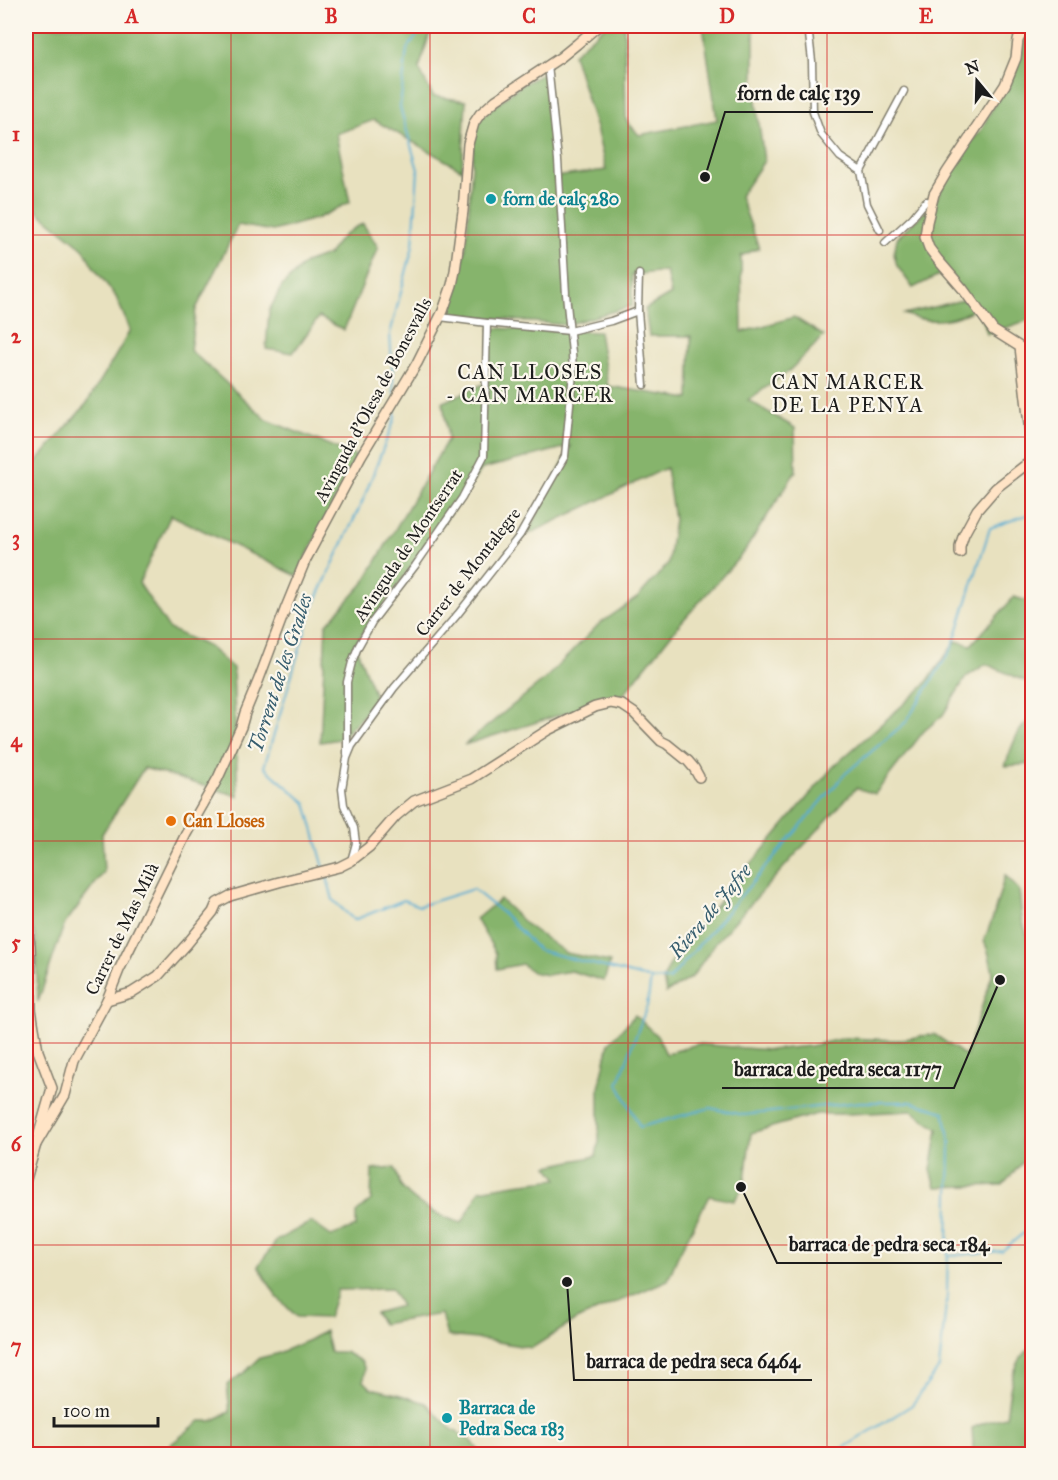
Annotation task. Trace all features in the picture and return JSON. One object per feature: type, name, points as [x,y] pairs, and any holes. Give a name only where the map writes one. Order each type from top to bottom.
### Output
[{"type":"street","name":"Avinguda d'Olesa de Bonesvalls","points":[[241,728],[305,561],[361,456],[417,363],[440,317],[455,271],[463,211],[468,144],[474,123],[480,114],[496,100],[577,44],[598,26]]},
{"type":"street","points":[[808,26],[812,61],[813,112],[821,134],[840,157],[861,171]]},
{"type":"street","points":[[1026,26],[1018,40],[1016,58],[1005,85],[934,194],[926,237],[930,249],[993,330],[1020,347],[1032,450]]},
{"type":"street","name":"Carrer de Montalegre","points":[[351,861],[356,843],[354,828],[342,796],[347,758],[352,746],[394,688],[458,614],[519,535],[565,456],[573,373],[558,160],[548,65]]},
{"type":"street","points":[[880,230],[867,204],[861,171],[904,90]]},
{"type":"street","points":[[885,243],[912,218],[926,201],[932,202]]},
{"type":"street","points":[[639,274],[638,311],[644,384]]},
{"type":"street","points":[[440,317],[570,331],[611,321],[638,311]]},
{"type":"street","name":"Avinguda de Montserrat","points":[[347,758],[347,682],[358,647],[372,622],[415,566],[462,498],[484,456],[487,323]]},
{"type":"street","points":[[960,553],[962,540],[977,510],[996,488],[1032,460]]},
{"type":"street","points":[[107,1000],[131,993],[158,976],[213,912],[217,903],[230,896],[339,867],[351,861],[369,847],[396,816],[414,801],[471,778],[548,730],[595,707],[611,703],[622,705],[634,713],[661,741],[688,761],[699,777]]},
{"type":"street","name":"Carrer de Mas Milà","points":[[35,1146],[65,1095],[74,1061],[107,1000],[150,905],[218,778],[241,728]]},
{"type":"street","points":[[26,919],[30,946],[31,1009],[38,1051],[52,1088],[26,1179]]},
{"type":"green space","points":[[26,26],[432,26],[419,69],[433,96],[466,101],[462,170],[374,120],[336,134],[350,202],[318,218],[273,231],[238,225],[196,309],[190,350],[267,420],[356,456],[297,576],[171,515],[139,583],[169,629],[209,647],[233,668],[238,796],[144,768],[102,834],[104,872],[64,925],[38,1002],[36,940],[26,908],[26,474],[87,403],[130,330],[116,297],[83,248],[26,202]]},
{"type":"green space","points":[[605,26],[624,26],[626,120],[639,135],[717,120],[703,26],[754,26],[754,85],[764,161],[740,196],[759,248],[741,256],[742,332],[794,317],[824,336],[788,372],[748,400],[795,428],[796,471],[744,552],[678,626],[618,701],[569,712],[464,745],[544,680],[598,625],[638,597],[668,564],[674,519],[666,468],[527,535],[571,446],[482,469],[355,644],[377,701],[340,739],[320,742],[326,625],[363,584],[448,439],[443,402],[488,382],[490,328],[599,332],[608,386],[689,399],[691,336],[649,336],[645,309],[671,294],[666,271],[632,275],[632,306],[566,325],[449,314],[466,248],[475,122],[521,85],[546,72],[555,177],[606,170],[596,128],[573,54]]},
{"type":"green space","points":[[1023,26],[1032,26],[1032,319],[987,334],[979,307],[961,316],[942,320],[924,320],[904,314],[963,300],[947,271],[913,288],[897,266],[894,254],[897,238],[935,202],[961,151],[982,129],[1015,72]]},
{"type":"green space","points":[[363,224],[378,247],[344,330],[319,317],[293,353],[266,349],[269,311],[282,286],[305,263],[330,254],[343,236]]},
{"type":"green space","points":[[1014,597],[1032,605],[1032,684],[986,664],[966,677],[943,715],[924,731],[875,794],[856,788],[716,942],[692,977],[666,993],[663,980],[674,955],[833,767],[924,686],[956,641],[971,645]]},
{"type":"green space","points":[[1032,717],[1032,764],[1005,766],[1018,733]]},
{"type":"green space","points":[[1005,875],[1019,890],[1022,919],[1032,949],[1032,1129],[1021,1139],[1026,1158],[1003,1185],[936,1187],[931,1170],[938,1129],[912,1111],[817,1114],[751,1133],[744,1187],[734,1201],[709,1196],[668,1280],[576,1320],[532,1348],[447,1336],[441,1314],[382,1324],[375,1313],[401,1306],[391,1289],[337,1290],[328,1318],[297,1317],[277,1297],[258,1266],[277,1240],[311,1222],[331,1236],[356,1227],[356,1213],[371,1200],[372,1170],[395,1168],[398,1180],[409,1196],[431,1210],[462,1223],[480,1190],[558,1179],[548,1166],[596,1156],[599,1141],[599,1088],[609,1043],[635,1015],[658,1037],[666,1054],[697,1044],[769,1050],[810,1046],[845,1038],[898,1040],[934,1034],[966,1056],[993,972],[984,941]]},
{"type":"green space","points":[[500,899],[528,926],[566,953],[610,962],[604,981],[571,971],[547,975],[532,972],[522,964],[497,969],[496,953],[476,919]]},
{"type":"green space","points":[[325,1331],[330,1352],[345,1352],[361,1361],[365,1369],[364,1381],[371,1388],[426,1403],[450,1428],[472,1441],[481,1454],[162,1454],[200,1421],[211,1421],[230,1412],[227,1385],[260,1358],[276,1354]]},
{"type":"green space","points":[[1032,1346],[1032,1454],[973,1454],[972,1428],[1006,1417],[1015,1369]]},
{"type":"waterway","name":"Torrent de les Gralles","points":[[394,395],[390,334],[413,246],[418,170],[400,107],[407,49],[424,26]]},
{"type":"waterway","name":"Torrent de les Gralles","points":[[324,868],[306,803],[264,767],[311,611],[363,500],[395,418],[395,407]]},
{"type":"waterway","name":"Riera de Jafre","points":[[834,1454],[912,1405],[939,1368],[947,1296],[950,1142],[944,1112],[911,1102],[860,1102],[744,1115],[710,1108],[640,1127],[618,1084],[647,1006],[651,979],[669,980],[845,774],[906,722],[952,648],[990,528],[1032,513]]},
{"type":"waterway","name":"Torrent de les Gralles","points":[[326,873],[333,900],[354,920],[404,900],[419,906],[473,889],[505,915],[538,950],[651,979]]},
{"type":"waterway","points":[[949,1256],[1002,1251],[1032,1226]]},
{"type":"place","name":"forn de calç 139","points":[[705,177]]},
{"type":"place","name":"forn de calç 280","points":[[491,199]]},
{"type":"place","name":"Can Lloses","points":[[171,821]]},
{"type":"place","name":"barraca de pedra seca 1177","points":[[1000,980]]},
{"type":"place","name":"barraca de pedra seca 184","points":[[741,1187]]},
{"type":"place","name":"barraca de pedra seca 6464","points":[[567,1282]]},
{"type":"place","name":"Barraca de Pedra Seca 183","points":[[447,1418]]},
{"type":"district","name":"CAN LLOSES - CAN MARCER","points":[[530,384]]},
{"type":"district","name":"CAN MARCER DE LA PENYA","points":[[848,394]]}]
